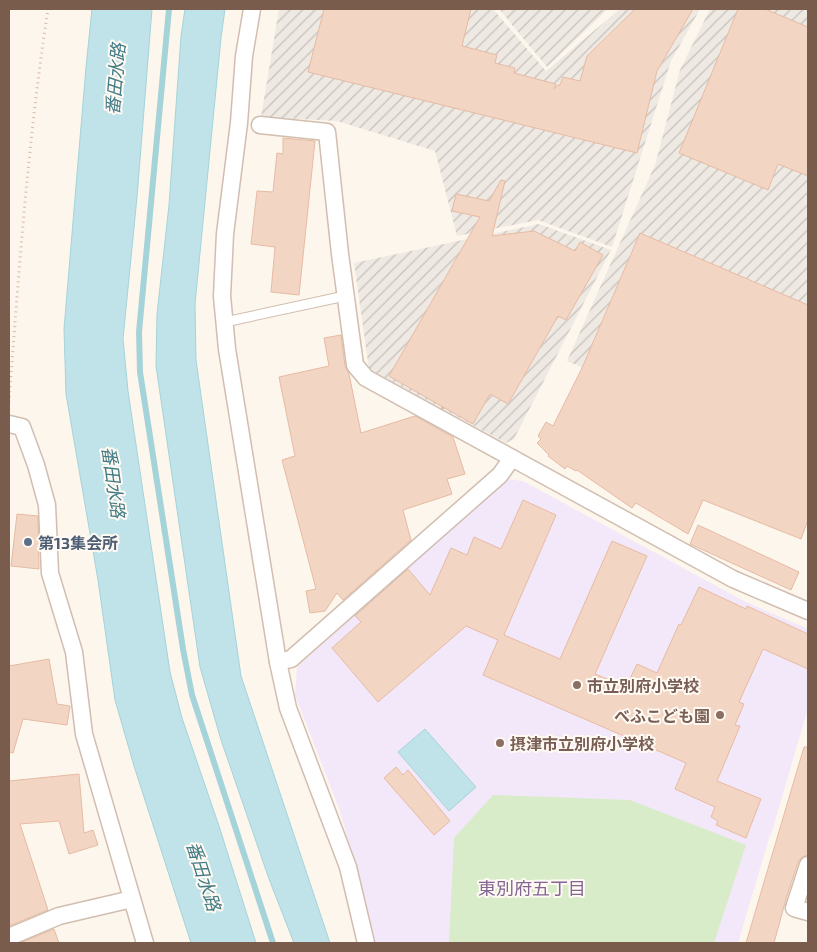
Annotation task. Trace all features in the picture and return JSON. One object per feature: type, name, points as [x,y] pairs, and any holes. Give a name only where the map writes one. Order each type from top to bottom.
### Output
[{"type":"street","points":[[252,9],[244,56],[239,123],[226,234],[222,296],[228,359],[278,662],[288,708],[348,867],[366,943]]},
{"type":"street","points":[[260,125],[326,132],[355,365],[366,378],[733,579],[808,611]]},
{"type":"street","points":[[9,424],[22,428],[36,465],[47,505],[50,573],[74,652],[84,734],[145,943]]},
{"type":"street","points":[[278,662],[290,659],[349,608],[500,474],[512,458]]},
{"type":"street","points":[[808,865],[794,908],[808,912]]},
{"type":"street","points":[[9,937],[59,916],[132,899]]},
{"type":"lane","points":[[225,322],[345,296]]},
{"type":"path","points":[[9,402],[36,91],[48,9]]},
{"type":"shaded area","points":[[279,9],[493,9],[546,71],[620,9],[700,9],[671,61],[612,247],[538,220],[457,236],[435,151],[337,121],[261,117]]},
{"type":"shaded area","points":[[499,9],[608,9],[547,67]]},
{"type":"shaded area","points":[[710,9],[808,9],[808,464],[567,361],[655,165],[680,70]]},
{"type":"shaded area","points":[[539,224],[611,250],[514,439],[506,443],[369,369],[354,263]]},
{"type":"shaded area","name":"摂津市立別府小学校","points":[[507,479],[523,481],[744,601],[808,629],[808,708],[771,835],[752,827],[770,835],[738,943],[375,943],[340,811],[295,695],[297,667]]},
{"type":"green space","points":[[493,795],[630,800],[746,845],[714,943],[449,943],[454,838]]},
{"type":"water","name":"番田水路","points":[[92,9],[152,9],[137,197],[123,339],[128,391],[170,672],[182,718],[256,943],[191,943],[134,766],[115,700],[98,580],[66,394],[64,329]]},
{"type":"water","points":[[185,9],[225,9],[195,304],[196,360],[241,676],[330,943],[294,943],[269,879],[221,740],[200,667],[156,366],[157,314],[169,205],[181,36]]},
{"type":"water","points":[[425,729],[476,787],[449,811],[398,752]]},
{"type":"building","points":[[324,9],[471,9],[462,46],[497,55],[495,63],[515,68],[514,73],[556,84],[554,89],[560,85],[563,77],[580,81],[587,56],[635,9],[693,9],[657,71],[637,153],[308,72]]},
{"type":"building","points":[[738,9],[765,9],[808,27],[808,176],[778,164],[768,190],[679,153]]},
{"type":"building","points":[[283,138],[315,141],[299,295],[271,292],[275,247],[251,244],[257,191],[273,192],[277,153],[283,154]]},
{"type":"building","points":[[501,180],[505,181],[492,236],[534,231],[575,251],[580,242],[603,255],[566,320],[558,316],[508,404],[490,394],[473,424],[389,376],[480,217],[452,211],[456,194],[489,201]]},
{"type":"building","points":[[640,233],[808,305],[808,520],[801,539],[703,500],[688,534],[636,503],[632,508],[577,470],[567,466],[565,469],[548,456],[537,443],[541,439],[538,436],[546,422],[553,426],[582,368]]},
{"type":"building","points":[[341,335],[345,366],[349,374],[361,433],[415,416],[453,437],[465,474],[447,479],[452,494],[403,510],[411,540],[343,600],[337,593],[325,611],[310,613],[306,591],[316,589],[282,460],[295,456],[279,377],[329,366],[324,338]]},
{"type":"building","points":[[523,500],[556,515],[504,635],[560,659],[612,541],[647,556],[595,674],[626,687],[637,664],[657,673],[679,624],[681,625],[699,587],[746,609],[747,606],[808,634],[808,669],[763,649],[739,702],[744,704],[735,725],[740,726],[717,781],[761,799],[746,838],[716,825],[718,821],[711,817],[715,807],[675,789],[686,763],[483,675],[498,640],[466,626],[378,702],[332,648],[361,622],[355,616],[408,569],[430,595],[451,548],[467,555],[474,537],[501,549]]},
{"type":"building","name":"第13集会所","points":[[17,514],[38,516],[39,569],[11,566]]},
{"type":"building","points":[[698,525],[799,572],[791,590],[690,544]]},
{"type":"building","points":[[49,659],[57,704],[70,706],[67,725],[23,719],[13,753],[9,752],[9,666]]},
{"type":"building","points":[[804,747],[808,747],[808,855],[802,857],[798,862],[774,943],[746,943]]},
{"type":"building","points":[[396,767],[403,775],[408,770],[450,821],[434,835],[384,778]]},
{"type":"building","points":[[79,774],[84,833],[93,830],[98,845],[69,854],[59,821],[20,824],[48,910],[9,926],[9,781]]},
{"type":"building","points":[[54,929],[59,943],[20,943]]},
{"type":"waterway","points":[[169,9],[139,332],[140,372],[183,649],[192,695],[273,943]]},
{"type":"place","name":"第13集会所","points":[[28,542]]},
{"type":"place","name":"市立別府小学校","points":[[577,685]]},
{"type":"place","name":"べふこども園","points":[[720,715]]},
{"type":"place","name":"摂津市立別府小学校","points":[[500,743]]},
{"type":"district","name":"東別府五丁目","points":[[532,888]]}]
